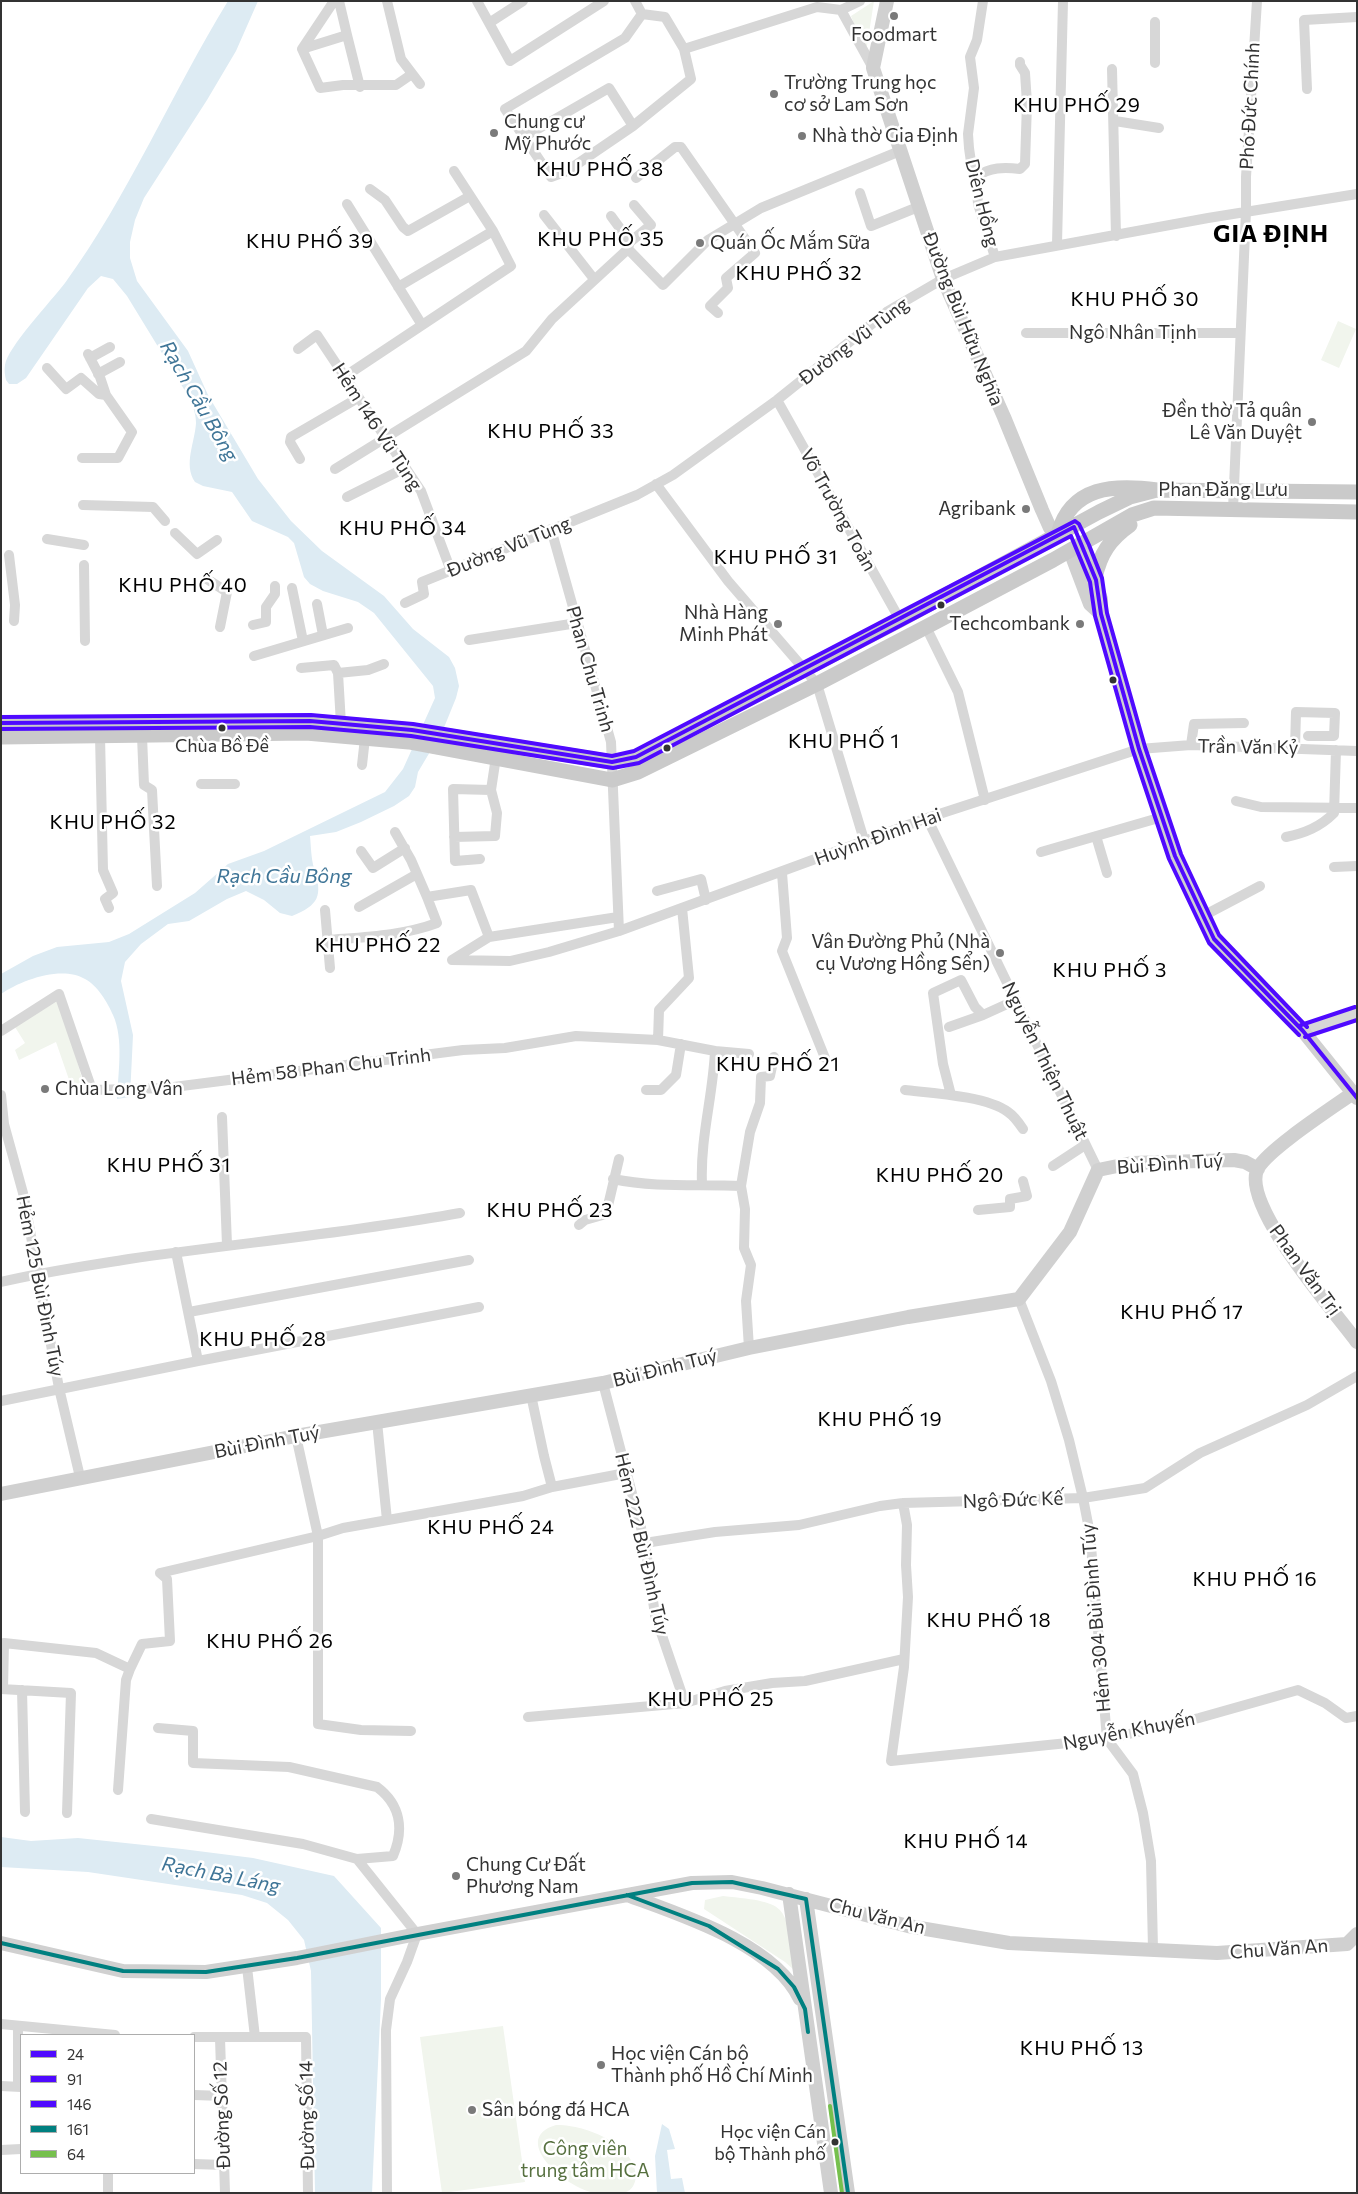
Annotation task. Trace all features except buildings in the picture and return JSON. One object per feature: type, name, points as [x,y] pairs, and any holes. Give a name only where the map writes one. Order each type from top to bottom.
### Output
[{"type":"main road","name":"Phan Đăng Lưu","points":[[1058,534],[1062,520],[1068,510],[1093,492],[1122,488],[1357,492]]},
{"type":"main road","name":"Phan Đăng Lưu","points":[[1058,534],[1130,497],[1157,490]]},
{"type":"main road","name":"Phan Đăng Lưu","points":[[612,780],[638,772],[817,684],[1076,547],[1132,515],[1154,508],[1357,512]]},
{"type":"main road","points":[[1095,578],[1098,561],[1109,543],[1119,533],[1154,508]]},
{"type":"main road","points":[[1074,527],[1076,547]]},
{"type":"main road","points":[[1,737],[100,729],[310,722],[341,724],[446,742],[612,762],[636,757],[900,620],[1058,534],[1076,547]]},
{"type":"main road","points":[[1,723],[100,729],[142,736],[306,734],[365,738],[410,736]]},
{"type":"main road","points":[[446,742],[496,757],[612,780]]},
{"type":"street","points":[[302,48],[334,1]]},
{"type":"street","points":[[339,1],[360,87]]},
{"type":"street","points":[[387,1],[402,59],[420,84]]},
{"type":"street","points":[[477,1],[510,61],[604,1]]},
{"type":"street","points":[[489,23],[523,1]]},
{"type":"street","points":[[635,1],[642,14]]},
{"type":"street","points":[[684,49],[816,4],[841,10],[860,1]]},
{"type":"street","name":"Đường Bùi Hữu Nghĩa","points":[[873,68],[887,1]]},
{"type":"street","name":"Diên Hồng","points":[[983,1],[977,40],[970,57],[974,88],[968,134],[972,169],[976,177],[978,204],[995,257]]},
{"type":"street","points":[[1057,244],[1063,1]]},
{"type":"street","name":"Phó Đức Chính","points":[[1234,509],[1246,177],[1257,1]]},
{"type":"street","name":"Đường Bùi Hữu Nghĩa","points":[[841,10],[873,68],[943,279],[1004,417],[1050,528],[1058,534]]},
{"type":"street","points":[[642,14],[665,17],[684,49],[691,79],[633,126],[567,171],[551,178],[505,109],[625,38],[642,14]]},
{"type":"street","points":[[1307,89],[1304,20],[1357,17]]},
{"type":"street","points":[[1155,22],[1156,63]]},
{"type":"street","points":[[302,48],[347,35]]},
{"type":"street","points":[[302,48],[320,88],[343,85],[360,87],[396,85],[412,74]]},
{"type":"street","points":[[976,177],[983,172],[1002,166],[1020,169],[1025,164],[1028,103],[1025,74],[1020,66],[1020,62]]},
{"type":"street","points":[[1112,68],[1116,236]]},
{"type":"street","points":[[524,137],[609,88],[633,126]]},
{"type":"street","points":[[1114,121],[1159,128]]},
{"type":"street","points":[[636,178],[675,148],[681,147],[755,253],[726,278],[728,288],[710,306],[718,313]]},
{"type":"street","points":[[611,216],[629,246],[663,285],[708,240],[761,208],[900,151]]},
{"type":"street","points":[[344,377],[511,266],[492,231],[454,171]]},
{"type":"street","points":[[370,189],[385,200],[403,227],[408,231],[470,196]]},
{"type":"street","points":[[860,193],[871,226],[918,207]]},
{"type":"street","name":"Đường Vũ Tùng","points":[[405,603],[424,594],[422,582],[637,495],[685,467],[777,400],[888,311],[943,279],[995,257],[1057,244],[1116,236],[1246,211],[1357,194]]},
{"type":"street","points":[[347,204],[422,325]]},
{"type":"street","points":[[335,469],[526,351],[552,319],[651,226],[634,205]]},
{"type":"street","points":[[544,215],[594,279]]},
{"type":"street","points":[[398,286],[492,231]]},
{"type":"street","name":"Ngô Nhân Tịnh","points":[[1026,333],[1240,333]]},
{"type":"street","name":"Hẻm 146 Vũ Tùng","points":[[298,349],[317,335],[421,491],[450,571]]},
{"type":"street","points":[[82,458],[118,458],[132,432],[106,395],[89,356],[110,347]]},
{"type":"street","points":[[98,374],[120,362]]},
{"type":"street","points":[[47,368],[66,389],[81,378],[99,394],[106,395]]},
{"type":"street","points":[[300,459],[290,442],[291,437],[358,398]]},
{"type":"street","name":"Võ Trường Toản","points":[[777,400],[900,620]]},
{"type":"street","points":[[347,498],[405,468]]},
{"type":"street","points":[[656,484],[728,581],[817,684],[864,840]]},
{"type":"street","points":[[83,505],[153,506],[166,521]]},
{"type":"street","name":"Phan Chu Trinh","points":[[551,530],[611,742],[619,931]]},
{"type":"street","points":[[175,534],[197,554],[217,540]]},
{"type":"street","points":[[48,539],[84,545]]},
{"type":"street","points":[[1076,547],[1095,578],[1101,599],[1100,614],[1139,749],[1175,856],[1214,939],[1303,1031],[1355,1095],[1291,1138],[1265,1160],[1258,1169]]},
{"type":"street","points":[[1076,547],[1090,604],[1100,614]]},
{"type":"street","points":[[9,555],[15,605],[14,621]]},
{"type":"street","points":[[84,565],[85,641]]},
{"type":"street","points":[[206,579],[227,592],[220,627]]},
{"type":"street","points":[[253,625],[266,622],[266,607],[275,594],[275,586]]},
{"type":"street","points":[[292,588],[303,641]]},
{"type":"street","points":[[317,604],[323,635]]},
{"type":"street","points":[[469,640],[577,622]]},
{"type":"street","points":[[926,627],[958,692],[986,800]]},
{"type":"street","points":[[254,656],[348,628]]},
{"type":"street","points":[[338,673],[368,670],[384,664]]},
{"type":"street","points":[[301,668],[334,666],[338,673],[341,724]]},
{"type":"street","points":[[1295,748],[1296,712],[1335,713],[1334,736],[1308,736]]},
{"type":"street","points":[[1191,746],[1194,724],[1244,723]]},
{"type":"street","points":[[100,729],[104,870],[113,893],[105,899],[109,908]]},
{"type":"street","points":[[142,736],[144,785],[152,790],[157,886]]},
{"type":"street","points":[[362,765],[365,738]]},
{"type":"street","name":"Trần Văn Kỷ","points":[[1139,749],[1191,746],[1357,751]]},
{"type":"street","name":"Huỳnh Đình Hai","points":[[490,936],[452,960],[510,961],[527,958],[619,931],[864,840],[1139,749]]},
{"type":"street","points":[[1286,837],[1306,832],[1325,822],[1334,813],[1336,750]]},
{"type":"street","points":[[454,837],[496,836],[497,813],[491,790],[496,757]]},
{"type":"street","points":[[201,784],[235,784]]},
{"type":"street","points":[[480,859],[455,861],[453,790],[491,790]]},
{"type":"street","points":[[1236,801],[1261,806],[1357,808]]},
{"type":"street","points":[[1041,852],[1162,817]]},
{"type":"street","name":"Nguyễn Thiện Thuật","points":[[927,818],[1098,1170]]},
{"type":"street","points":[[328,940],[383,936],[420,929],[437,923],[418,874],[395,832]]},
{"type":"street","points":[[1096,836],[1107,873]]},
{"type":"street","points":[[361,851],[373,868],[405,848]]},
{"type":"street","points":[[1334,867],[1357,866]]},
{"type":"street","points":[[782,872],[787,938],[782,951],[826,1058]]},
{"type":"street","points":[[359,907],[418,874]]},
{"type":"street","points":[[657,891],[701,879],[706,900]]},
{"type":"street","points":[[1203,916],[1260,886]]},
{"type":"street","points":[[427,897],[471,890],[490,936],[618,917]]},
{"type":"street","points":[[658,1040],[659,1010],[689,978],[682,908]]},
{"type":"street","points":[[325,910],[330,968]]},
{"type":"street","points":[[951,1095],[943,1064],[933,993],[961,980],[975,1007],[984,1015]]},
{"type":"street","name":"Hẻm 58 Phan Chu Trinh","points":[[1,1031],[59,994],[92,1090],[158,1088],[464,1050],[505,1048],[576,1036],[658,1040],[715,1051],[749,1054]]},
{"type":"street","points":[[949,1027],[984,1015],[1016,1000]]},
{"type":"street","points":[[1303,1031],[1357,1012]]},
{"type":"street","points":[[646,1090],[661,1090],[676,1075],[681,1044]]},
{"type":"street","points":[[702,1184],[701,1158],[715,1051]]},
{"type":"street","points":[[749,1348],[746,1301],[751,1265],[744,1248],[745,1209],[741,1186],[750,1132],[760,1103],[761,1077],[770,1076],[774,1057]]},
{"type":"street","points":[[905,1090],[951,1095],[995,1105],[1008,1112],[1023,1129]]},
{"type":"street","name":"Hẻm 125 Bùi Đình Túy","points":[[1,1095],[4,1124],[23,1193],[36,1273],[59,1388],[80,1477]]},
{"type":"street","points":[[222,1117],[227,1245]]},
{"type":"street","points":[[1053,1166],[1085,1145]]},
{"type":"street","points":[[579,1224],[585,1220],[606,1214],[619,1158]]},
{"type":"street","name":"Bùi Đình Tuý","points":[[1,1494],[296,1436],[603,1383],[749,1348],[908,1317],[1019,1299],[1070,1232],[1098,1170],[1132,1163],[1234,1160],[1245,1162],[1258,1169]]},
{"type":"street","name":"Phan Văn Trị","points":[[1258,1169],[1257,1187],[1264,1213],[1281,1241],[1357,1342]]},
{"type":"street","points":[[614,1179],[671,1187],[702,1184],[741,1186]]},
{"type":"street","points":[[978,1210],[1010,1207],[1010,1199],[1027,1196],[1023,1181]]},
{"type":"street","points":[[1,1282],[36,1273],[227,1245],[353,1231],[460,1213]]},
{"type":"street","points":[[176,1252],[198,1362]]},
{"type":"street","points":[[189,1312],[469,1260]]},
{"type":"street","name":"Hẻm 304 Bùi Đình Túy","points":[[1019,1299],[1051,1381],[1069,1440],[1083,1498],[1090,1534],[1107,1739]]},
{"type":"street","points":[[1,1401],[59,1388],[479,1307]]},
{"type":"street","name":"Ngô Đức Kế","points":[[645,1543],[715,1532],[799,1526],[880,1506],[903,1503],[1083,1498],[1145,1488],[1200,1453],[1307,1405],[1357,1376]]},
{"type":"street","name":"Hẻm 222 Bùi Đình Túy","points":[[603,1383],[645,1543],[655,1615],[685,1703]]},
{"type":"street","points":[[531,1395],[552,1487]]},
{"type":"street","points":[[377,1422],[387,1520]]},
{"type":"street","points":[[296,1436],[318,1536],[318,1724],[360,1730],[411,1731]]},
{"type":"street","points":[[118,1790],[126,1680],[142,1644],[170,1641],[167,1579],[160,1573],[318,1536],[342,1528],[524,1496],[552,1487],[626,1473]]},
{"type":"street","points":[[528,1717],[685,1703],[725,1691],[772,1683],[805,1681],[904,1659],[908,1597],[906,1565],[907,1525],[903,1503]]},
{"type":"street","points":[[67,1813],[71,1694],[2,1689],[4,1643],[96,1654],[130,1669]]},
{"type":"street","name":"Nguyễn Khuyến","points":[[904,1659],[891,1761],[1107,1739],[1199,1718],[1298,1690],[1326,1703],[1346,1718],[1357,1716]]},
{"type":"street","points":[[22,1690],[25,1812]]},
{"type":"street","points":[[151,1819],[303,1844],[358,1859],[394,1856],[400,1839],[398,1817],[388,1795],[377,1787],[289,1767],[193,1763],[193,1731],[158,1728]]},
{"type":"street","points":[[1107,1739],[1133,1774],[1143,1813],[1151,1861],[1153,1949]]},
{"type":"street","points":[[358,1859],[417,1934],[407,1962],[390,1999],[386,2030],[387,2193]]},
{"type":"street","name":"Chu Văn An","points":[[247,1967],[692,1883],[732,1882],[789,1894],[908,1926],[1007,1942],[1217,1952],[1347,1944],[1357,1934]]},
{"type":"street","points":[[789,1894],[831,2193]]},
{"type":"street","points":[[627,1895],[709,1926],[745,1946],[778,1969],[794,1987],[805,2009]]},
{"type":"street","points":[[806,1899],[848,2193]]},
{"type":"street","points":[[1,1943],[123,1971],[206,1972],[247,1967],[255,2037],[195,2037]]},
{"type":"street","points":[[1,2024],[98,2034]]},
{"type":"street","points":[[1,2086],[20,2087],[18,2027]]},
{"type":"street","name":"Đường Số 14","points":[[255,2037],[306,2037],[308,2193]]},
{"type":"street","name":"Đường Số 12","points":[[220,2038],[225,2193]]},
{"type":"street","points":[[195,2095],[223,2096]]},
{"type":"street","points":[[819,2107],[836,2106]]},
{"type":"street","points":[[1,2150],[20,2149]]},
{"type":"street","points":[[195,2164],[224,2164]]},
{"type":"street","points":[[108,2174],[108,2193]]},
{"type":"green space","points":[[874,1],[867,46],[863,48],[851,16]]},
{"type":"green space","points":[[1338,321],[1356,329],[1339,368],[1321,360]]},
{"type":"green space","points":[[59,1000],[87,1095],[75,1097],[56,1042],[19,1060],[15,1050],[25,1043],[15,1027]]},
{"type":"green space","points":[[723,1896],[762,1901],[773,1905],[781,1911],[789,1932],[794,1970],[785,1962],[704,1909],[705,1900]]},
{"type":"green space","name":"Sân bóng đá HCA","points":[[503,2026],[525,2182],[442,2193],[420,2037]]},
{"type":"green space","name":"Công viên trung tâm HCA","points":[[556,2125],[580,2128],[593,2132],[618,2146],[634,2165],[636,2177],[632,2188],[623,2193],[587,2191],[560,2175],[540,2153],[538,2142],[543,2132]]},
{"type":"water","name":"Rạch Cầu Bông","points":[[228,1],[258,1],[236,51],[144,198],[135,220],[130,242],[130,258],[137,281],[188,351],[208,395],[258,479],[291,521],[322,551],[384,596],[413,629],[449,657],[455,668],[459,686],[443,730],[418,772],[415,787],[409,796],[394,806],[361,822],[336,832],[310,836],[318,893],[308,908],[292,916],[280,913],[264,900],[246,891],[227,899],[189,921],[168,924],[141,944],[125,962],[121,981],[133,1035],[130,1097],[117,1099],[120,1057],[118,1035],[111,1010],[98,990],[85,979],[65,973],[30,979],[1,994],[1,974],[33,956],[57,947],[109,942],[129,934],[195,893],[228,864],[264,851],[385,792],[403,769],[435,698],[433,686],[374,613],[358,602],[323,591],[310,584],[304,577],[294,543],[288,537],[252,521],[232,492],[203,486],[195,482],[190,468],[190,461],[196,420],[190,399],[127,296],[113,279],[101,276],[88,288],[26,378],[17,384],[9,384],[6,380],[5,365],[13,347],[65,283],[88,249],[130,180],[187,72]]},
{"type":"water","name":"Rạch Bà Láng","points":[[1,1837],[31,1841],[78,1838],[182,1849],[253,1858],[334,1876],[381,1928],[381,1999],[372,2193],[315,2193],[311,1971],[304,1940],[288,1920],[267,1903],[242,1895],[88,1872],[1,1867]]},
{"type":"water","points":[[662,2124],[669,2129],[675,2149],[667,2150],[671,2179],[682,2178],[685,2193],[657,2193],[655,2156]]},
{"type":"transit line","name":"146","points":[[1,717],[311,715],[413,724],[612,756],[634,751],[1075,521],[1079,524],[1089,545],[1102,578],[1107,613],[1145,747],[1181,854],[1219,935],[1307,1027]]},
{"type":"transit line","name":"24","points":[[1,723],[310,721],[412,730],[612,762],[636,757],[1074,527],[1096,580],[1101,614],[1139,749],[1175,856],[1214,939],[1303,1031],[1357,1098]]},
{"type":"transit line","name":"91","points":[[1,729],[310,727],[411,736],[613,768],[639,763],[1071,536],[1090,582],[1095,616],[1133,751],[1169,859],[1209,943],[1299,1035]]},
{"type":"transit line","name":"146","points":[[1301,1025],[1355,1007]]},
{"type":"transit line","name":"91","points":[[1305,1037],[1357,1020]]},
{"type":"transit line","name":"161","points":[[1,1943],[123,1971],[206,1972],[297,1958],[692,1883],[732,1882],[806,1899],[848,2193]]},
{"type":"transit line","name":"161","points":[[627,1895],[709,1926],[778,1969],[794,1987],[805,2009],[808,2032]]},
{"type":"transit line","name":"64","points":[[830,2106],[842,2193]]},
{"type":"place","name":"Foodmart","points":[[894,16]]},
{"type":"place","name":"Trường Trung học cơ sở Lam Sơn","points":[[774,94]]},
{"type":"place","name":"Chung cư Mỹ Phước","points":[[494,133]]},
{"type":"place","name":"Nhà thờ Gia Định","points":[[802,136]]},
{"type":"place","name":"Quán Ốc Mắm Sữa","points":[[700,243]]},
{"type":"place","name":"Đền thờ Tả quân Lê Văn Duyệt","points":[[1312,422]]},
{"type":"place","name":"Agribank","points":[[1026,509]]},
{"type":"place","name":"Nhà Hàng Minh Phát","points":[[778,624]]},
{"type":"place","name":"Techcombank","points":[[1080,624]]},
{"type":"place","name":"Chùa Bồ Đề","points":[[222,728]]},
{"type":"place","name":"Vân Đường Phủ (Nhà cụ Vương Hồng Sển)","points":[[1000,953]]},
{"type":"place","name":"Chùa Long Vân","points":[[45,1089]]},
{"type":"place","name":"Chung Cư Đất Phương Nam","points":[[456,1876]]},
{"type":"place","name":"Học viện Cán bộ Thành phố Hồ Chí Minh","points":[[601,2065]]},
{"type":"place","name":"Sân bóng đá HCA","points":[[472,2110]]},
{"type":"place","name":"Học viện Cán bộ Thành phố","points":[[835,2142]]},
{"type":"district","name":"KHU PHỐ 29","points":[[1077,105]]},
{"type":"district","name":"KHU PHỐ 38","points":[[600,169]]},
{"type":"district","name":"GIA ĐỊNH","points":[[1271,234]]},
{"type":"district","name":"KHU PHỐ 35","points":[[601,239]]},
{"type":"district","name":"KHU PHỐ 39","points":[[310,241]]},
{"type":"district","name":"KHU PHỐ 32","points":[[799,273]]},
{"type":"district","name":"KHU PHỐ 30","points":[[1135,299]]},
{"type":"district","name":"KHU PHỐ 33","points":[[551,431]]},
{"type":"district","name":"KHU PHỐ 34","points":[[403,528]]},
{"type":"district","name":"KHU PHỐ 31","points":[[776,557]]},
{"type":"district","name":"KHU PHỐ 40","points":[[183,585]]},
{"type":"district","name":"KHU PHỐ 1","points":[[844,741]]},
{"type":"district","name":"KHU PHỐ 32","points":[[113,822]]},
{"type":"district","name":"KHU PHỐ 22","points":[[378,945]]},
{"type":"district","name":"KHU PHỐ 3","points":[[1110,970]]},
{"type":"district","name":"KHU PHỐ 21","points":[[778,1064]]},
{"type":"district","name":"KHU PHỐ 31","points":[[169,1165]]},
{"type":"district","name":"KHU PHỐ 20","points":[[940,1175]]},
{"type":"district","name":"KHU PHỐ 23","points":[[550,1210]]},
{"type":"district","name":"KHU PHỐ 17","points":[[1182,1312]]},
{"type":"district","name":"KHU PHỐ 28","points":[[263,1339]]},
{"type":"district","name":"KHU PHỐ 19","points":[[880,1419]]},
{"type":"district","name":"KHU PHỐ 24","points":[[491,1527]]},
{"type":"district","name":"KHU PHỐ 16","points":[[1255,1579]]},
{"type":"district","name":"KHU PHỐ 18","points":[[989,1620]]},
{"type":"district","name":"KHU PHỐ 26","points":[[270,1641]]},
{"type":"district","name":"KHU PHỐ 25","points":[[711,1699]]},
{"type":"district","name":"KHU PHỐ 14","points":[[966,1841]]},
{"type":"district","name":"KHU PHỐ 13","points":[[1082,2048]]}]
